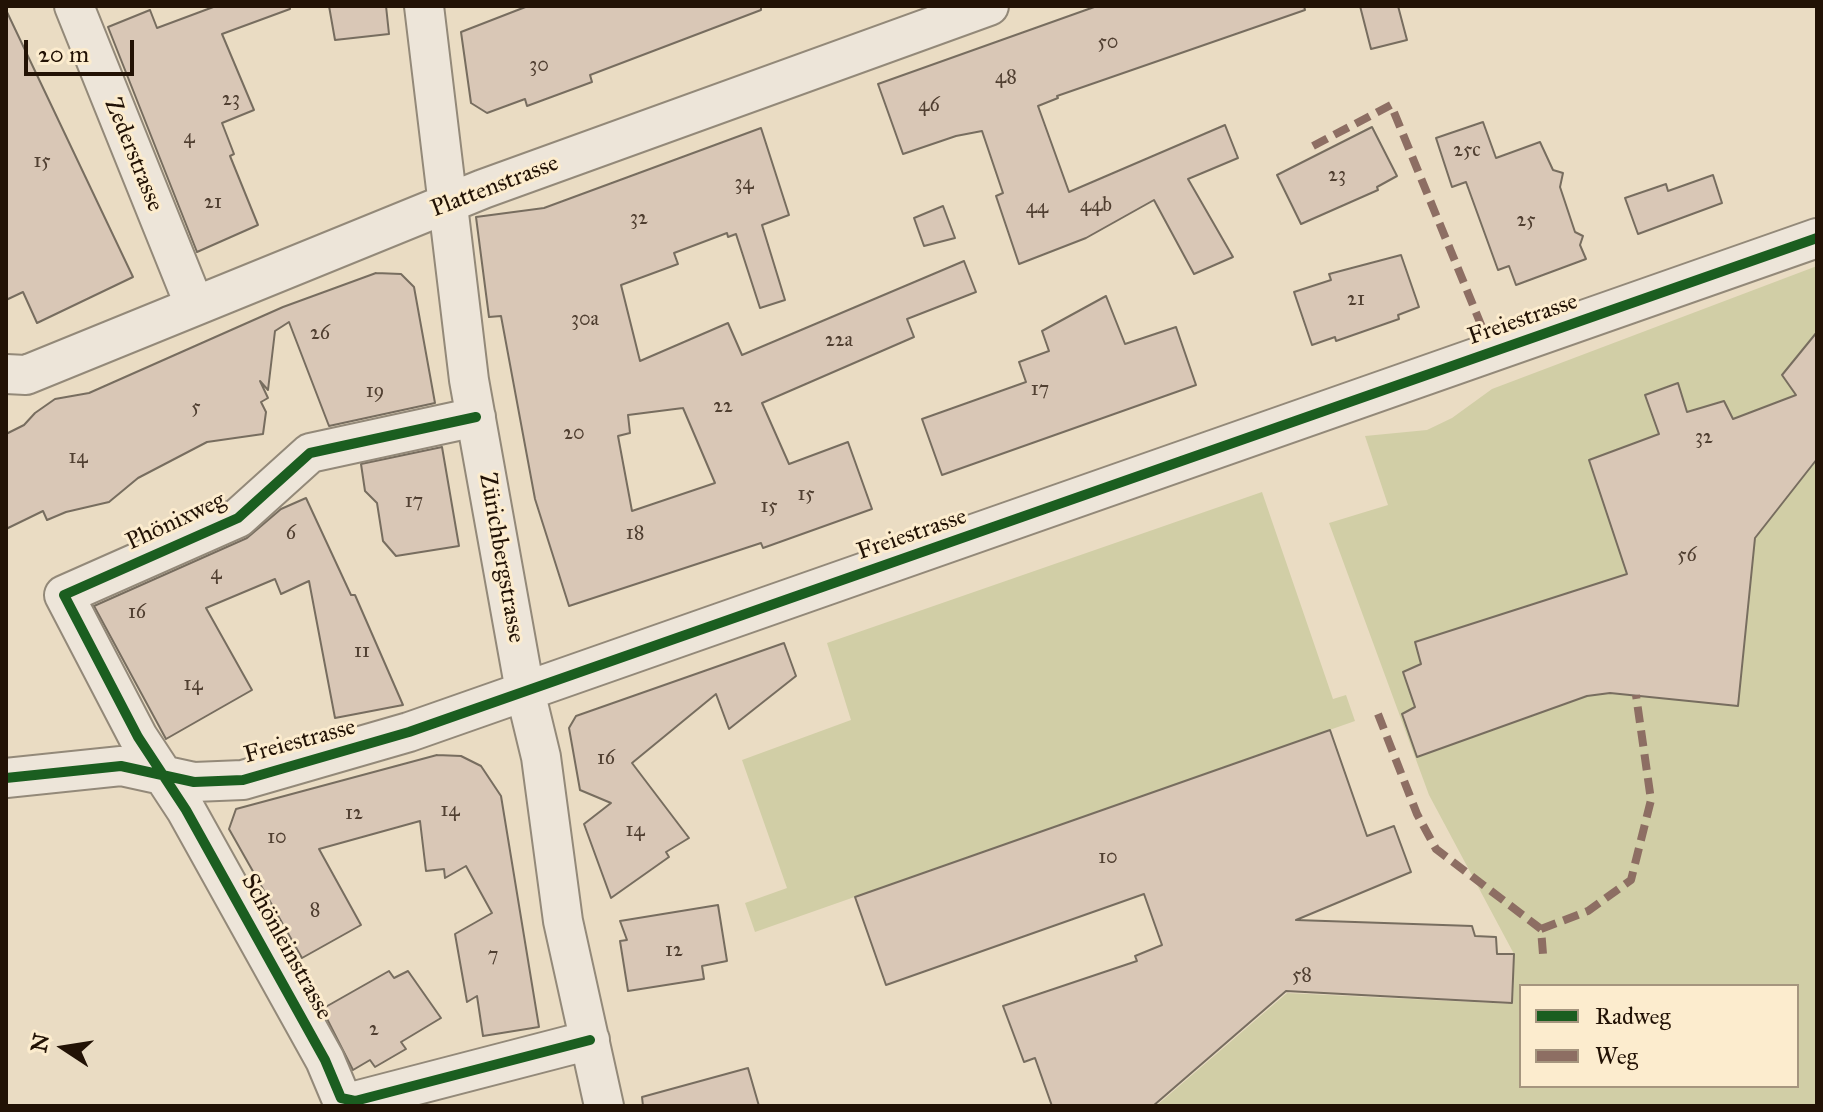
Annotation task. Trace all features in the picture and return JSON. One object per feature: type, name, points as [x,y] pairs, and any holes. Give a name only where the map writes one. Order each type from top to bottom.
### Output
[{"type":"street","name":"Zederstrasse","points":[[74,6],[194,304]]},
{"type":"street","name":"Zürichbergstrasse","points":[[424,6],[446,205],[476,417],[525,691],[541,757],[563,921],[604,1106]]},
{"type":"street","name":"Plattenstrasse","points":[[6,374],[26,375],[194,304],[446,205],[989,6]]},
{"type":"street","name":"Freiestrasse","points":[[6,778],[121,766],[194,782],[243,780],[409,732],[1817,238]]},
{"type":"street","name":"Phönixweg","points":[[64,595],[238,518],[310,453],[476,417]]},
{"type":"street","name":"Schönleinstrasse","points":[[64,595],[138,737],[163,773],[325,1060],[335,1092],[341,1098],[355,1101],[590,1040]]},
{"type":"shaded area","points":[[1817,266],[1817,1106],[1156,1106],[1287,993],[1513,1004],[1514,954],[1429,795],[1329,523],[1388,505],[1365,436],[1427,430],[1452,418],[1492,389]]},
{"type":"shaded area","points":[[1262,492],[1333,699],[1346,695],[1355,721],[755,932],[745,903],[787,888],[742,760],[851,720],[827,643]]},
{"type":"building","points":[[216,6],[290,6],[290,9],[222,34],[254,110],[222,123],[234,154],[230,156],[258,225],[197,252],[108,27],[150,10],[157,28]]},
{"type":"building","points":[[329,6],[386,6],[389,34],[335,40]]},
{"type":"building","points":[[528,6],[761,6],[761,10],[590,75],[592,82],[527,106],[525,99],[487,113],[471,103],[461,32]]},
{"type":"building","points":[[1097,6],[1304,6],[1305,10],[1057,96],[1038,106],[1069,192],[1225,125],[1238,158],[1188,179],[1233,257],[1194,274],[1154,200],[1086,238],[1019,264],[996,196],[1003,193],[982,131],[956,136],[903,154],[878,84]]},
{"type":"building","points":[[1360,6],[1398,6],[1407,40],[1371,49]]},
{"type":"building","points":[[6,10],[133,277],[37,323],[23,292],[6,300]]},
{"type":"building","points":[[1483,122],[1496,158],[1540,142],[1553,170],[1563,173],[1560,187],[1575,232],[1583,236],[1580,245],[1586,259],[1516,285],[1509,266],[1498,270],[1466,182],[1452,187],[1436,138]]},
{"type":"building","points":[[1372,127],[1397,176],[1377,187],[1378,190],[1301,224],[1277,175]]},
{"type":"building","points":[[761,128],[789,215],[762,225],[785,300],[760,308],[736,234],[728,237],[727,233],[674,253],[678,264],[621,285],[640,361],[728,323],[742,355],[964,261],[976,292],[907,319],[914,337],[762,403],[789,464],[848,442],[872,509],[763,548],[761,543],[569,606],[535,499],[501,316],[489,317],[476,217],[544,208]],"holes":[[[683,408],[715,483],[632,511],[618,436],[630,433],[628,415]]]},
{"type":"building","points":[[1713,175],[1722,203],[1638,234],[1625,198],[1666,184],[1668,191]]},
{"type":"building","points":[[943,206],[955,238],[924,246],[914,218]]},
{"type":"building","points":[[1401,255],[1419,307],[1398,315],[1399,319],[1336,341],[1335,337],[1312,345],[1294,292],[1331,280],[1329,274]]},
{"type":"building","points":[[376,273],[401,274],[414,287],[435,403],[329,426],[289,322],[275,331],[268,390],[260,381],[268,398],[261,402],[266,412],[263,434],[207,442],[138,478],[109,502],[47,520],[43,511],[6,529],[6,434],[24,425],[55,399],[89,393],[283,307]]},
{"type":"building","points":[[1106,296],[1125,344],[1176,327],[1196,385],[942,475],[922,419],[1026,382],[1019,362],[1049,351],[1042,331]]},
{"type":"building","points":[[1817,332],[1817,459],[1755,538],[1738,706],[1610,693],[1587,696],[1417,757],[1402,714],[1415,707],[1403,672],[1421,664],[1415,642],[1627,574],[1589,460],[1659,434],[1645,395],[1678,383],[1687,412],[1724,401],[1733,419],[1796,395],[1782,375]]},
{"type":"building","points":[[442,447],[459,546],[396,556],[383,541],[377,503],[365,491],[361,464]]},
{"type":"building","points":[[306,498],[351,595],[355,595],[403,705],[335,718],[309,581],[281,594],[275,579],[206,608],[252,690],[166,739],[94,606],[247,538],[281,509]]},
{"type":"building","points":[[784,643],[796,676],[729,729],[716,694],[632,763],[689,838],[666,852],[669,857],[611,898],[584,824],[611,803],[580,790],[569,728],[576,716]]},
{"type":"building","points":[[1330,730],[1367,836],[1394,826],[1411,872],[1296,920],[1472,926],[1475,936],[1496,937],[1497,954],[1514,954],[1512,1003],[1286,991],[1153,1106],[1052,1106],[1035,1058],[1024,1062],[1003,1006],[1137,961],[1135,956],[1162,945],[1144,894],[886,985],[855,897]]},
{"type":"building","points":[[437,755],[461,756],[481,766],[501,796],[539,1027],[483,1036],[477,996],[467,1002],[455,934],[492,913],[466,866],[445,878],[444,869],[426,871],[420,821],[319,849],[361,925],[302,958],[229,829],[236,809]]},
{"type":"building","points":[[718,905],[727,961],[702,966],[704,979],[628,991],[620,941],[627,940],[620,921]]},
{"type":"building","points":[[389,971],[394,978],[408,971],[441,1018],[401,1042],[406,1049],[375,1067],[370,1060],[353,1070],[322,1009]]},
{"type":"building","points":[[748,1068],[759,1106],[643,1106],[642,1097]]},
{"type":"marked path","points":[[1313,146],[1391,105],[1484,332]]},
{"type":"marked path","points":[[1541,929],[1588,911],[1631,880],[1651,800],[1636,695]]},
{"type":"marked path","points":[[1378,714],[1417,814],[1436,849],[1541,929],[1543,954]]},
{"type":"cycle path","points":[[6,778],[121,766],[194,782],[243,780],[409,732],[1817,238]]},
{"type":"cycle path","points":[[476,417],[310,453],[238,518],[64,595],[138,737],[186,810],[325,1060],[341,1098],[355,1101],[590,1040]]}]
